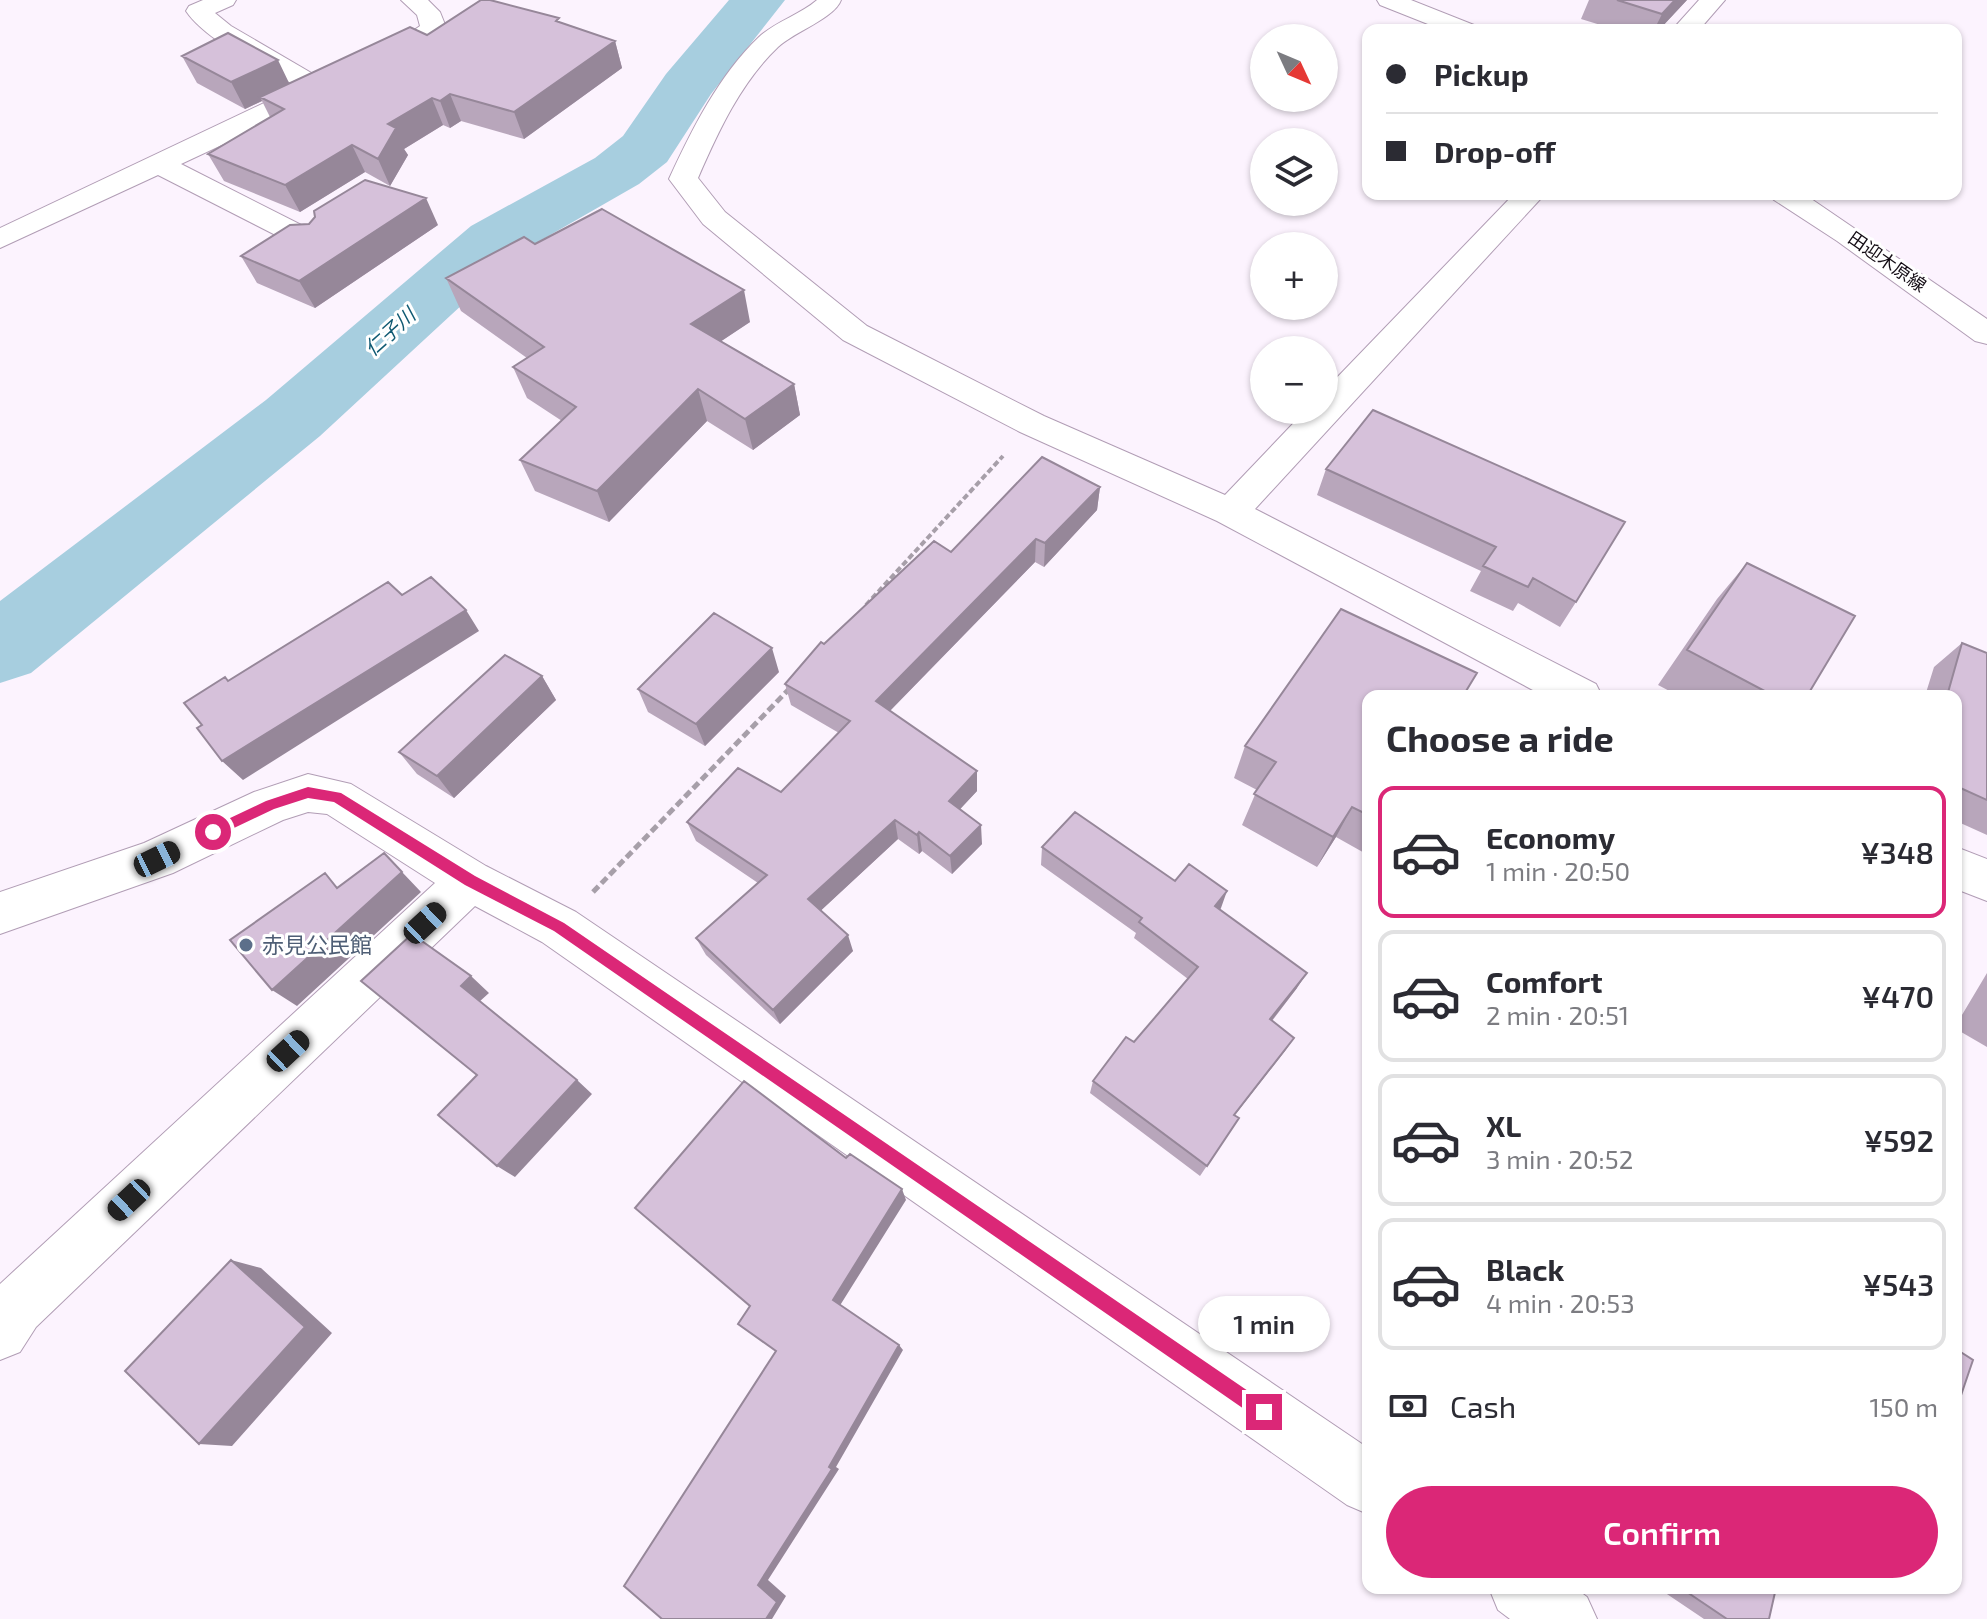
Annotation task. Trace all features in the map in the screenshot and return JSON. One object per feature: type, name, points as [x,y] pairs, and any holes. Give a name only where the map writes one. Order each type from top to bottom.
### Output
[{"type":"street","points":[[224,0],[198,11],[222,31],[318,88]]},
{"type":"street","points":[[0,239],[318,88],[378,63],[422,39],[433,27],[428,12],[413,0]]},
{"type":"street","points":[[829,0],[827,6],[783,30],[764,48],[722,103],[683,179],[714,218],[855,333],[1032,424],[1230,512],[1570,690]]},
{"type":"street","points":[[1389,0],[1450,24]]},
{"type":"street","points":[[1691,24],[1713,0]]},
{"type":"street","points":[[158,164],[312,242]]},
{"type":"street","points":[[1230,512],[1524,200]]},
{"type":"street","name":"田迎木原線","points":[[1793,200],[1987,334]]},
{"type":"street","points":[[0,913],[157,859],[270,805],[308,793],[336,797],[470,880],[559,927],[1362,1480]]},
{"type":"street","points":[[1962,870],[1987,881]]},
{"type":"street","points":[[0,1332],[16,1307],[470,880]]},
{"type":"street","points":[[1529,1594],[1565,1619]]},
{"type":"path","points":[[857,616],[1032,424]]},
{"type":"path","points":[[559,927],[794,683]]},
{"type":"building","points":[[481,0],[559,18],[556,21],[615,41],[514,112],[450,94],[440,101],[432,98],[388,124],[396,128],[378,159],[352,145],[285,185],[208,154],[284,109],[260,97],[410,27],[427,35]]},
{"type":"building","points":[[1617,0],[1675,0],[1662,14]]},
{"type":"building","points":[[228,33],[278,60],[231,82],[182,56]]},
{"type":"building","points":[[365,180],[426,198],[299,281],[241,256],[290,225],[309,224],[315,217],[314,211]]},
{"type":"building","points":[[602,209],[744,290],[691,324],[794,384],[745,419],[698,389],[597,491],[520,460],[576,407],[513,367],[544,347],[446,278],[524,237],[535,244]]},
{"type":"building","points":[[1373,410],[1625,522],[1576,602],[1533,578],[1528,587],[1483,566],[1496,547],[1326,469]]},
{"type":"building","points":[[1042,457],[1100,487],[1045,543],[1036,539],[876,701],[977,771],[949,801],[981,825],[950,856],[919,832],[917,835],[895,820],[808,899],[848,935],[773,1010],[696,938],[767,875],[687,822],[738,768],[781,792],[850,721],[785,684],[821,642],[824,644],[934,541],[951,552]]},
{"type":"building","points":[[1747,563],[1855,616],[1811,690],[1763,690],[1687,650]]},
{"type":"building","points":[[431,577],[466,610],[222,761],[197,728],[202,725],[184,703],[225,677],[228,681],[388,582],[402,595]]},
{"type":"building","points":[[1341,609],[1477,673],[1467,690],[1362,690],[1362,812],[1352,807],[1333,837],[1254,794],[1276,762],[1245,746]]},
{"type":"building","points":[[714,613],[772,648],[696,724],[638,689]]},
{"type":"building","points":[[1962,643],[1987,653],[1987,800],[1962,789],[1962,690],[1949,690]]},
{"type":"building","points":[[505,655],[542,676],[437,776],[399,752]]},
{"type":"building","points":[[1075,812],[1175,881],[1189,864],[1227,891],[1215,906],[1307,973],[1270,1019],[1294,1038],[1234,1115],[1239,1118],[1207,1166],[1093,1081],[1126,1037],[1134,1042],[1198,967],[1139,922],[1142,918],[1042,847]]},
{"type":"building","points":[[384,853],[402,872],[272,990],[230,940],[325,873],[337,888]]},
{"type":"building","points":[[412,934],[471,976],[461,986],[577,1080],[497,1166],[438,1115],[477,1075],[361,981]]},
{"type":"building","points":[[744,1081],[846,1158],[850,1154],[902,1189],[833,1300],[899,1345],[829,1467],[832,1469],[758,1585],[777,1602],[766,1619],[662,1619],[624,1586],[776,1351],[738,1324],[750,1306],[635,1208]]},
{"type":"building","points":[[231,1260],[305,1327],[199,1444],[125,1371]]},
{"type":"building","points":[[1962,1353],[1973,1360],[1962,1392]]},
{"type":"building","points":[[1690,1594],[1775,1594],[1769,1619],[1727,1619]]},
{"type":"waterway","name":"仁子川","points":[[0,649],[293,418],[494,240],[617,171],[645,149],[687,86],[758,0]]},
{"type":"place","name":"赤見公民館","points":[[246,945]]},
{"type":"route","points":[[213,832],[270,805],[308,793],[336,797],[470,880],[559,927],[1264,1412]]}]
